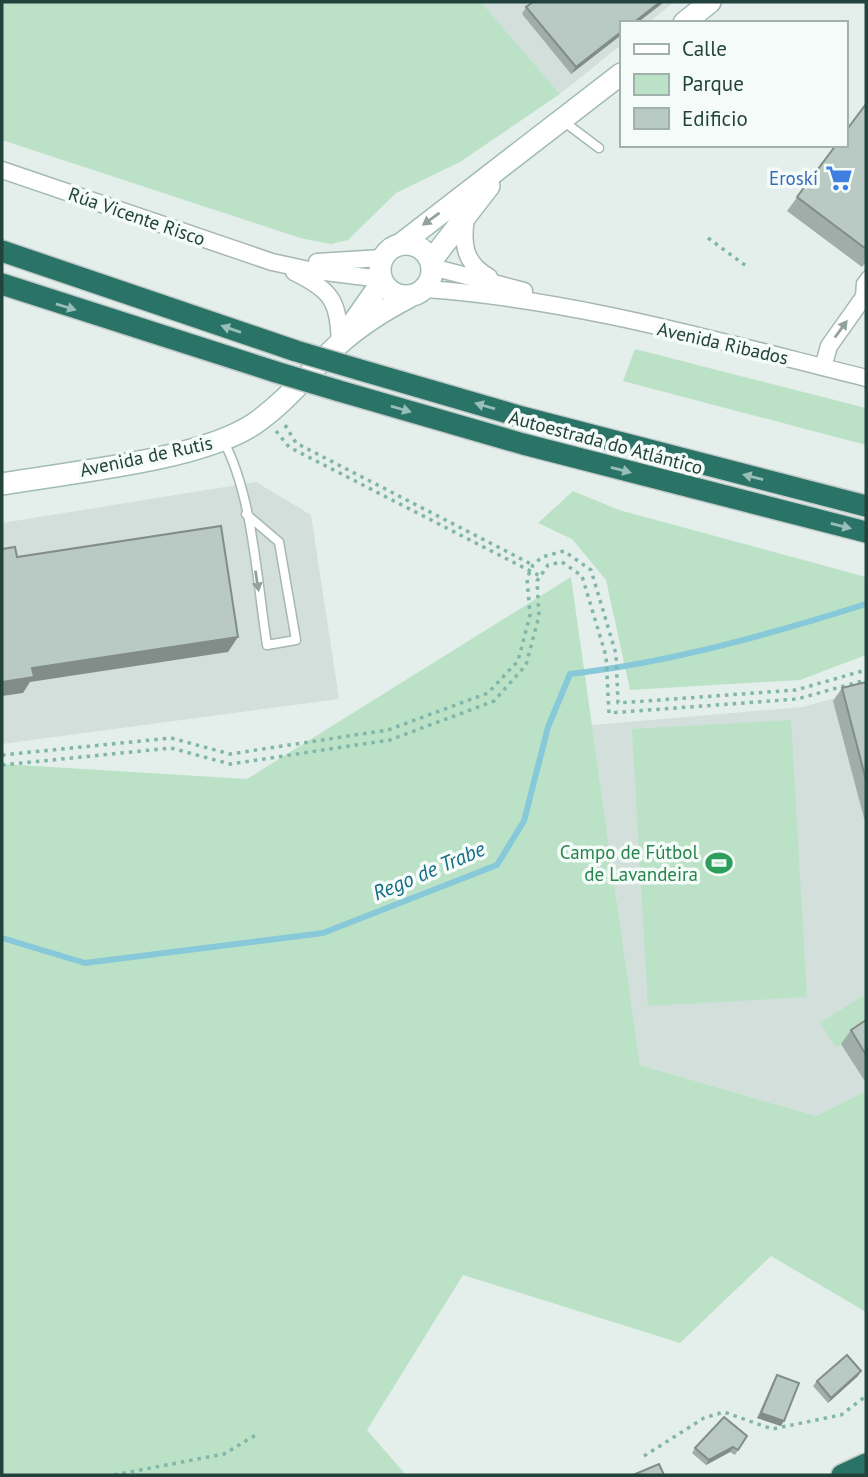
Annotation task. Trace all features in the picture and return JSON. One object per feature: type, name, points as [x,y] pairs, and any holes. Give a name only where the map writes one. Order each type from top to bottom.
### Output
[{"type":"highway","name":"Autoestrada do Atlántico","points":[[2,251],[356,369],[522,417],[866,506]]},
{"type":"highway","name":"Autoestrada do Atlántico","points":[[2,284],[276,372],[523,444],[866,532]]},
{"type":"highway","points":[[842,1475],[866,1464]]},
{"type":"street","points":[[686,21],[710,2]]},
{"type":"street","points":[[401,244],[419,247],[431,264],[431,279],[417,293],[393,294],[382,273],[401,244],[620,75]]},
{"type":"street","points":[[431,264],[503,167]]},
{"type":"street","name":"Rúa Vicente Risco","points":[[2,170],[272,262],[335,263],[382,273]]},
{"type":"street","points":[[466,216],[463,240],[467,257],[476,270],[498,282]]},
{"type":"street","points":[[272,262],[312,281],[326,293],[338,310],[340,343]]},
{"type":"street","name":"Avenida Ribados","points":[[431,264],[498,282],[579,310]]},
{"type":"street","name":"Avenida de Rutis","points":[[340,343],[382,273]]},
{"type":"street","name":"Avenida Ribados","points":[[417,293],[495,294],[579,310],[866,378]]},
{"type":"street","name":"Avenida de Rutis","points":[[2,484],[154,458],[223,441],[264,416],[287,398],[340,343],[383,310],[417,293]]},
{"type":"street","points":[[823,368],[829,346],[863,299]]},
{"type":"lane","points":[[562,121],[599,148]]},
{"type":"lane","points":[[863,299],[861,283],[866,276]]},
{"type":"lane","points":[[223,441],[237,467],[267,645],[296,640],[279,542],[246,514]]},
{"type":"path","points":[[708,238],[749,268]]},
{"type":"path","points":[[264,416],[289,447],[532,568]]},
{"type":"path","points":[[287,418],[284,426],[296,443],[532,568],[540,576]]},
{"type":"path","points":[[2,755],[172,738],[230,754],[388,730],[488,693],[518,661],[530,615],[527,578],[532,568],[542,557],[564,551],[591,570],[615,654],[618,703],[796,690],[866,670]]},
{"type":"path","points":[[2,765],[171,748],[230,764],[390,740],[494,701],[526,666],[539,616],[537,581],[548,565],[562,562],[582,576],[606,656],[609,713],[797,699],[866,680]]},
{"type":"path","points":[[644,1455],[704,1418],[724,1412],[772,1429],[841,1415],[866,1396]]},
{"type":"path","points":[[114,1475],[225,1454],[259,1433]]},
{"type":"shaded area","points":[[481,2],[674,2],[650,21],[620,21],[620,46],[560,94]]},
{"type":"shaded area","points":[[256,482],[311,515],[339,699],[2,744],[2,523]]},
{"type":"shaded area","points":[[866,689],[866,1091],[816,1116],[640,1065],[592,725],[803,707]]},
{"type":"green space","points":[[2,2],[481,2],[560,94],[460,162],[396,193],[348,240],[331,244],[300,238],[2,140]]},
{"type":"green space","points":[[635,349],[866,408],[866,445],[623,381]]},
{"type":"green space","points":[[573,491],[619,510],[866,577],[866,655],[800,680],[630,690],[606,580],[572,539],[538,523]]},
{"type":"green space","points":[[571,577],[640,1065],[816,1116],[866,1091],[866,1312],[771,1256],[680,1343],[463,1275],[367,1430],[406,1475],[2,1475],[2,764],[247,779]]},
{"type":"green space","name":"Campo de Fútbol de Lavandeira","points":[[791,720],[807,997],[648,1006],[632,729]]},
{"type":"green space","points":[[866,994],[866,1028],[836,1047],[820,1023]]},
{"type":"building","points":[[533,2],[660,2],[636,21],[620,21],[620,33],[576,67],[526,7]]},
{"type":"building","name":"Eroski","points":[[866,104],[866,249],[797,197],[834,147],[847,147],[847,129]]},
{"type":"building","points":[[221,526],[238,637],[32,668],[34,677],[2,682],[2,549],[15,547],[17,557]]},
{"type":"building","points":[[866,682],[866,780],[842,688]]},
{"type":"building","points":[[866,1020],[866,1055],[851,1030]]},
{"type":"building","points":[[847,1355],[861,1371],[831,1398],[817,1381]]},
{"type":"building","points":[[777,1375],[799,1383],[784,1421],[761,1413]]},
{"type":"building","points":[[724,1417],[747,1436],[738,1450],[733,1447],[709,1460],[695,1448]]},
{"type":"building","points":[[659,1464],[664,1475],[633,1475]]},
{"type":"waterway","name":"Rego de Trabe","points":[[2,938],[85,963],[323,933],[497,865],[524,821],[548,727],[570,674],[683,655],[866,604]]},
{"type":"place","name":"Eroski","points":[[839,178]]},
{"type":"place","name":"Campo de Fútbol de Lavandeira","points":[[719,863]]}]
